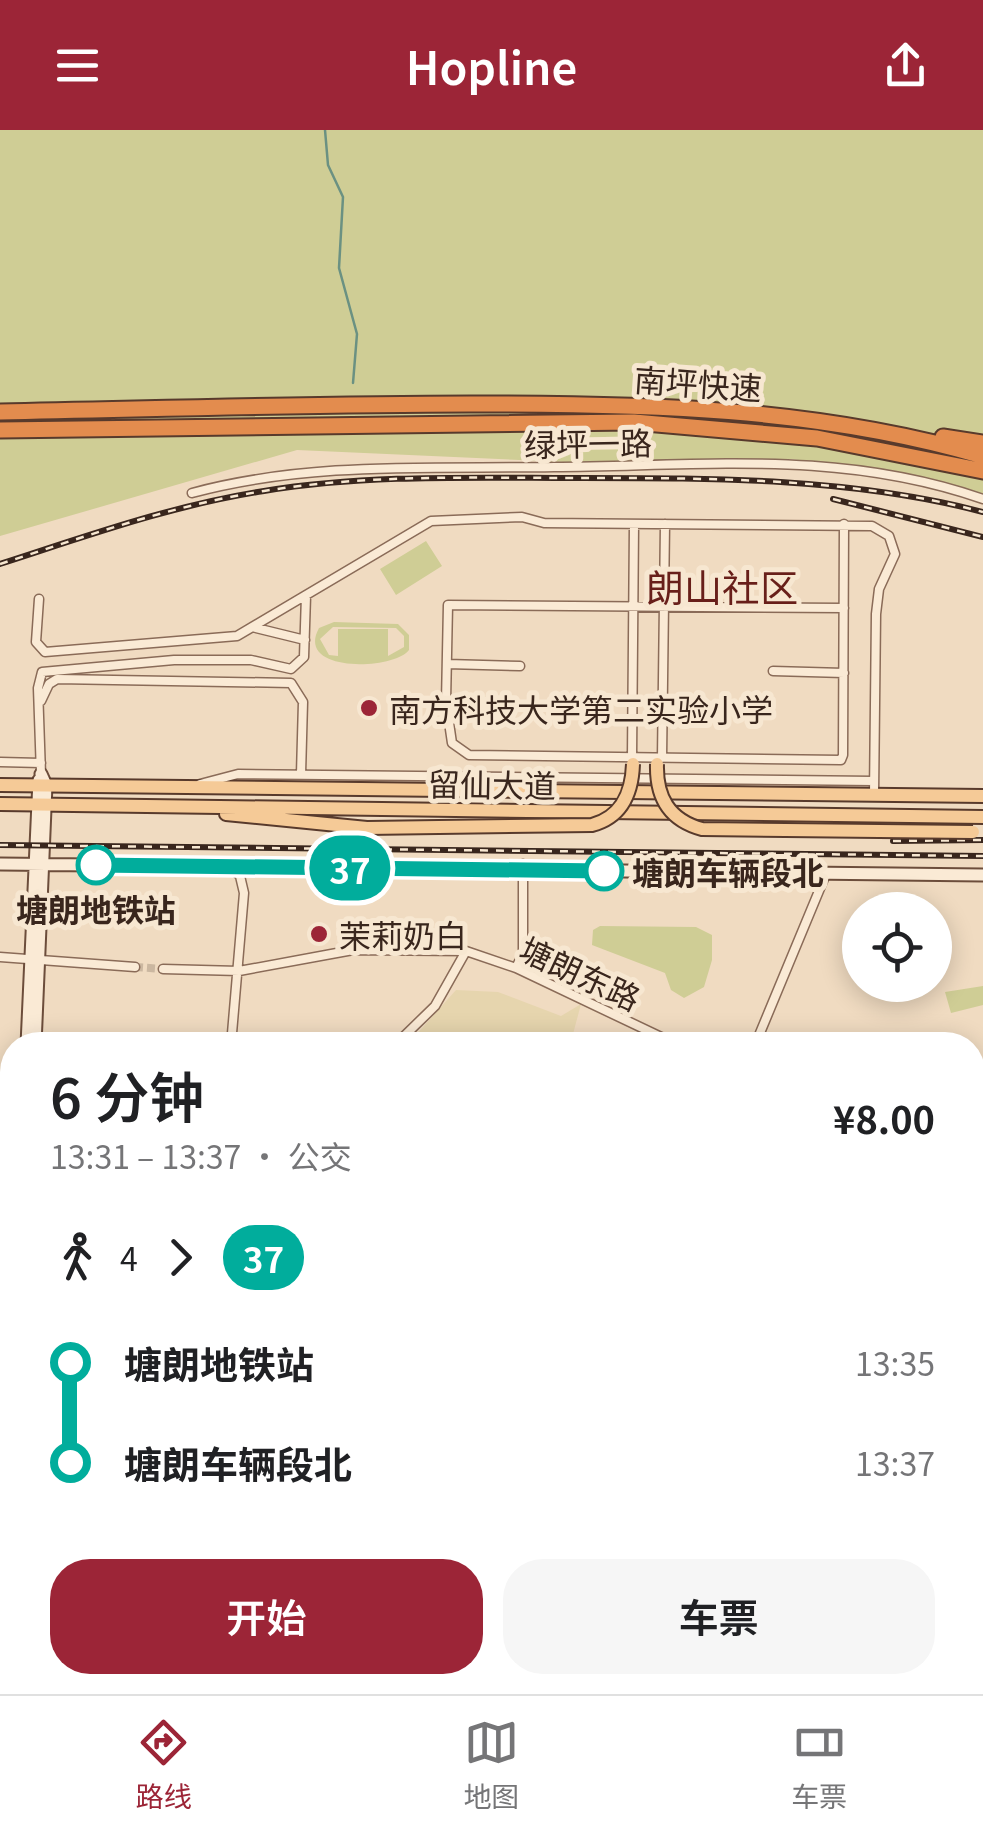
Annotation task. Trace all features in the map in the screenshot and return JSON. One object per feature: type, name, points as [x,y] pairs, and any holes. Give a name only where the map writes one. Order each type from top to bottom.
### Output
[{"type":"highway","name":"南坪快速","points":[[0,412],[291,405],[689,406],[890,432],[983,456]]},
{"type":"highway","name":"南坪快速","points":[[0,430],[406,423],[676,424],[816,438],[983,471]]},
{"type":"highway","points":[[890,432],[983,443]]},
{"type":"highway","points":[[909,455],[983,480]]},
{"type":"main road","points":[[154,806],[367,828],[592,825],[610,818],[624,804],[633,760]]},
{"type":"main road","points":[[659,760],[658,788],[668,809],[682,822],[702,829],[978,832]]},
{"type":"main road","points":[[35,1032],[41,777]]},
{"type":"main road","name":"留仙大道","points":[[0,784],[41,777],[192,786],[874,788],[983,796]]},
{"type":"main road","name":"留仙大道","points":[[0,804],[983,817]]},
{"type":"main road","points":[[0,861],[826,874],[983,872]]},
{"type":"main road","points":[[41,862],[983,872]]},
{"type":"main road","points":[[28,1032],[36,960]]},
{"type":"street","name":"绿坪一路","points":[[192,493],[238,481],[318,470],[776,461],[916,479],[983,499]]},
{"type":"street","points":[[39,600],[36,642],[50,654],[237,636],[431,521],[508,517],[544,524],[844,524],[872,526],[889,536],[894,554],[877,596],[874,788],[301,774],[229,774],[192,786]]},
{"type":"street","points":[[633,760],[634,524]]},
{"type":"street","points":[[659,760],[665,524]]},
{"type":"street","points":[[844,524],[844,608],[844,673],[841,760],[633,760],[461,753],[452,743],[448,605],[844,608]]},
{"type":"street","points":[[0,762],[41,777],[38,682],[46,670],[242,660],[291,669],[304,657],[306,596]]},
{"type":"street","points":[[254,627],[305,640]]},
{"type":"street","points":[[447,664],[520,666]]},
{"type":"street","points":[[773,672],[844,673]]},
{"type":"street","points":[[41,701],[48,684],[56,679],[290,683],[303,702],[301,774]]},
{"type":"street","points":[[230,866],[240,876],[244,893],[233,1032]]},
{"type":"street","points":[[244,893],[259,867]]},
{"type":"street","points":[[516,968],[522,953],[523,867]]},
{"type":"street","points":[[760,1032],[826,874]]},
{"type":"street","name":"塘朗东路","points":[[163,969],[239,971],[353,950],[466,952],[516,968],[651,1032]]},
{"type":"street","points":[[408,1032],[435,1006],[466,952]]},
{"type":"street","points":[[0,957],[136,967]]},
{"type":"shaded area","points":[[0,130],[983,130],[983,498],[916,476],[791,459],[588,463],[297,450],[0,536]]},
{"type":"shaded area","points":[[426,541],[442,566],[396,595],[380,569]]},
{"type":"shaded area","points":[[334,622],[398,624],[409,635],[409,650],[386,661],[349,664],[321,654],[315,643],[319,628]],"holes":[[[333,627],[396,628],[404,636],[404,647],[388,656],[388,629],[338,629],[338,656],[329,655],[320,639]]]},
{"type":"shaded area","points":[[600,926],[696,927],[712,935],[712,960],[704,987],[684,998],[671,990],[665,973],[592,945],[593,930]]},
{"type":"shaded area","points":[[983,986],[983,1005],[951,1013],[948,1002],[952,1002],[952,991]]},
{"type":"shaded area","points":[[456,990],[498,992],[561,1016],[581,1004],[574,1032],[419,1032]]},
{"type":"waterway","points":[[325,130],[328,165],[343,197],[339,268],[357,334],[353,383]]},
{"type":"tunnel","points":[[135,967],[163,969]]},
{"type":"railway","points":[[0,564],[197,504],[264,491],[383,479],[784,482],[885,492],[983,512]]},
{"type":"railway","points":[[833,499],[983,537]]},
{"type":"railway","points":[[893,841],[983,840]]},
{"type":"railway","points":[[0,845],[983,856]]},
{"type":"bus line","name":"37","points":[[96,865],[604,871]]},
{"type":"place","name":"南方科技大学第二实验小学","points":[[369,708]]},
{"type":"place","name":"塘朗地铁站","points":[[96,865]]},
{"type":"place","name":"塘朗车辆段北","points":[[604,871]]},
{"type":"place","name":"茉莉奶白","points":[[319,934]]},
{"type":"district","name":"朗山社区","points":[[722,585]]}]
